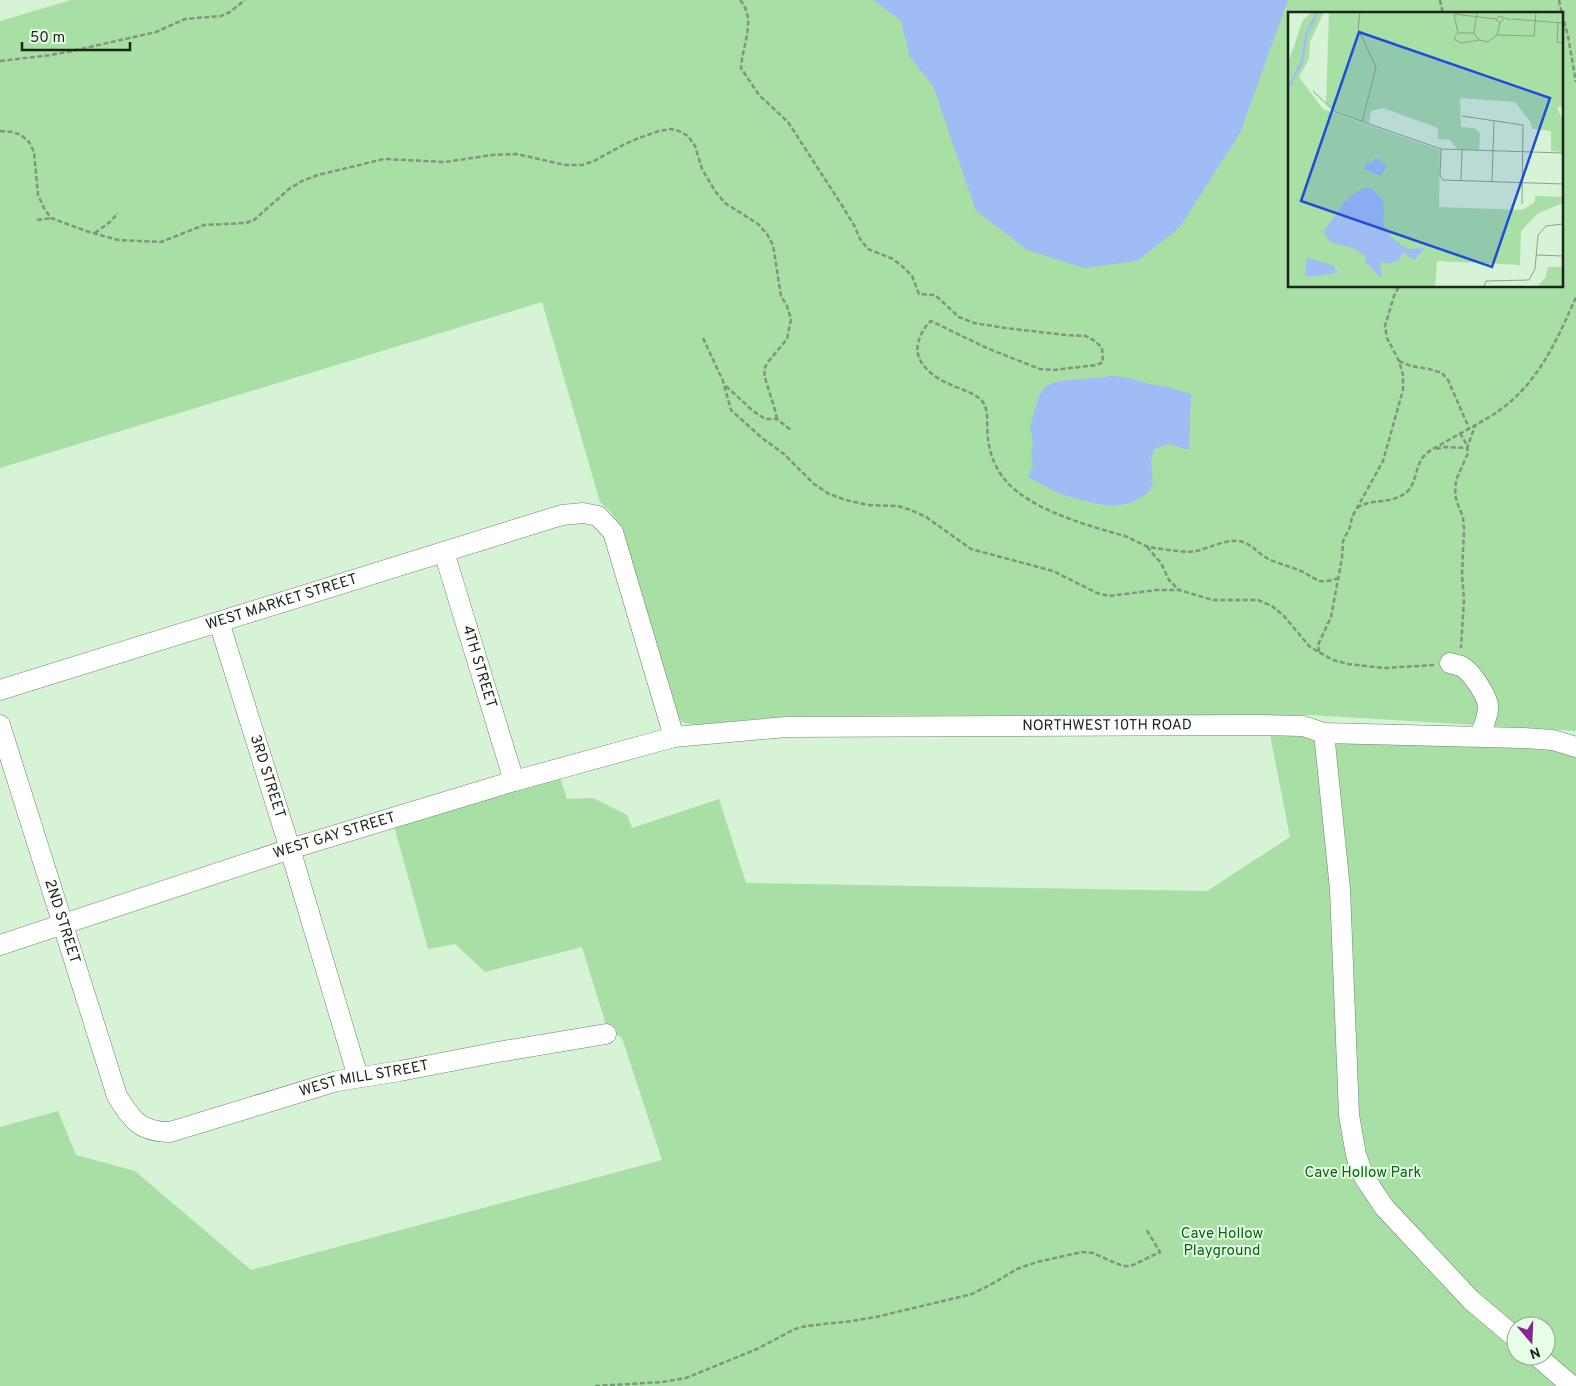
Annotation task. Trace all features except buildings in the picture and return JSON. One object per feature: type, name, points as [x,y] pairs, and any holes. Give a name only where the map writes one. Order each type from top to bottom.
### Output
[{"type":"street","name":"WEST MARKET STREET","points":[[0,690],[562,515],[583,513],[598,516],[613,532],[674,737]]},
{"type":"street","name":"4TH STREET","points":[[444,552],[514,781]]},
{"type":"street","name":"3RD STREET","points":[[219,622],[290,849],[358,1077]]},
{"type":"street","points":[[1450,663],[1461,666],[1470,673],[1483,693],[1488,705],[1480,736]]},
{"type":"street","name":"2ND STREET","points":[[0,725],[117,1096],[129,1116]]},
{"type":"street","name":"NORTHWEST 10TH ROAD","points":[[674,737],[786,727],[1258,725],[1304,726],[1324,732],[1539,739],[1553,740],[1576,747]]},
{"type":"street","points":[[1324,732],[1340,889],[1349,1115],[1356,1155],[1364,1177],[1384,1207],[1471,1300],[1506,1330]]},
{"type":"street","name":"WEST GAY STREET","points":[[0,945],[290,849],[514,781],[674,737]]},
{"type":"street","name":"WEST MILL STREET","points":[[129,1116],[144,1127],[156,1132],[170,1132],[337,1081],[400,1072],[498,1052],[606,1034]]},
{"type":"street","points":[[1549,1366],[1572,1386]]},
{"type":"path","points":[[0,61],[51,55],[156,32],[185,19],[220,16],[230,12],[245,0]]},
{"type":"path","points":[[740,0],[748,12],[749,23],[741,68],[759,95],[788,122],[843,207],[860,239],[868,248],[893,259],[903,266],[912,276],[919,294],[935,295],[959,317],[974,323],[1005,328],[1086,336],[1096,341],[1102,348],[1103,362],[1097,365],[1053,370],[1040,369],[990,349],[931,321],[926,325],[917,346],[918,357],[923,365],[947,383],[977,396],[985,404],[987,410],[988,442],[998,469],[1006,482],[1038,504],[1081,523],[1127,537],[1147,546],[1181,551],[1198,551],[1226,542],[1237,541],[1248,544],[1266,557],[1304,572],[1320,581],[1339,578]]},
{"type":"path","points":[[1564,21],[1576,82]]},
{"type":"path","points":[[36,220],[51,218],[94,234],[118,240],[161,242],[204,226],[246,223],[254,220],[289,189],[302,181],[318,175],[384,159],[446,162],[492,155],[517,154],[564,165],[582,164],[594,161],[623,144],[658,131],[671,129],[679,131],[688,136],[695,146],[702,169],[715,191],[725,203],[758,224],[767,234],[773,245],[781,296],[787,306],[791,319],[787,339],[768,362],[764,370],[777,419]]},
{"type":"path","points":[[0,131],[21,135],[29,142],[34,152],[38,195],[51,218]]},
{"type":"path","points":[[94,234],[110,222],[118,213]]},
{"type":"path","points":[[1319,652],[1318,645],[1331,617],[1339,578],[1343,541],[1356,509],[1383,461],[1403,390],[1400,361],[1386,338],[1385,326],[1398,288]]},
{"type":"path","points":[[1356,509],[1363,504],[1389,501],[1408,491],[1424,456],[1514,400],[1541,367],[1576,297]]},
{"type":"path","points":[[703,338],[715,360],[725,385],[731,410],[762,438],[784,454],[814,484],[829,494],[868,505],[898,506],[911,510],[926,517],[971,549],[1053,571],[1109,596],[1157,590],[1178,590],[1213,600],[1258,600],[1272,606],[1284,616],[1310,647],[1333,660],[1348,664],[1384,668],[1450,663],[1462,646],[1464,529],[1463,517],[1456,495],[1456,480],[1468,453],[1460,433]]},
{"type":"path","points":[[1400,361],[1411,366],[1442,373],[1448,380],[1469,428]]},
{"type":"path","points":[[725,385],[759,415],[764,418],[777,419],[791,430]]},
{"type":"path","points":[[1467,448],[1475,425]]},
{"type":"path","points":[[1432,450],[1444,447],[1467,448]]},
{"type":"path","points":[[1147,546],[1178,590]]},
{"type":"path","points":[[595,1386],[662,1382],[686,1378],[757,1349],[795,1329],[876,1317],[972,1294],[1017,1269],[1037,1262],[1082,1252],[1093,1253],[1123,1266],[1131,1266],[1160,1252],[1146,1228]]},
{"type":"green space","points":[[71,0],[1576,0],[1576,731],[1311,715],[792,716],[692,725],[682,722],[676,714],[620,525],[611,512],[600,502],[542,302],[0,468],[0,21]]},
{"type":"green space","name":"Cave Hollow Park","points":[[1270,735],[1553,740],[1576,752],[1576,1386],[0,1386],[0,1127],[58,1111],[76,1155],[135,1171],[251,1270],[662,1160],[622,1038],[607,1028],[582,947],[485,972],[455,944],[428,949],[394,826],[559,775],[567,799],[593,798],[627,815],[632,828],[719,799],[746,883],[1207,891],[1290,837]]},
{"type":"water","points":[[873,0],[1288,0],[1240,133],[1180,227],[1137,261],[1084,268],[1027,250],[976,211],[933,86],[910,57],[901,21]]},
{"type":"water","points":[[1112,376],[1130,378],[1191,394],[1189,450],[1168,444],[1154,449],[1151,462],[1153,482],[1148,493],[1131,503],[1110,506],[1094,503],[1060,494],[1028,477],[1033,465],[1031,457],[1033,441],[1030,427],[1043,389],[1050,384],[1065,380]]},
{"type":"park label","name":"Cave Hollow Playground","points":[[1222,1242]]}]
